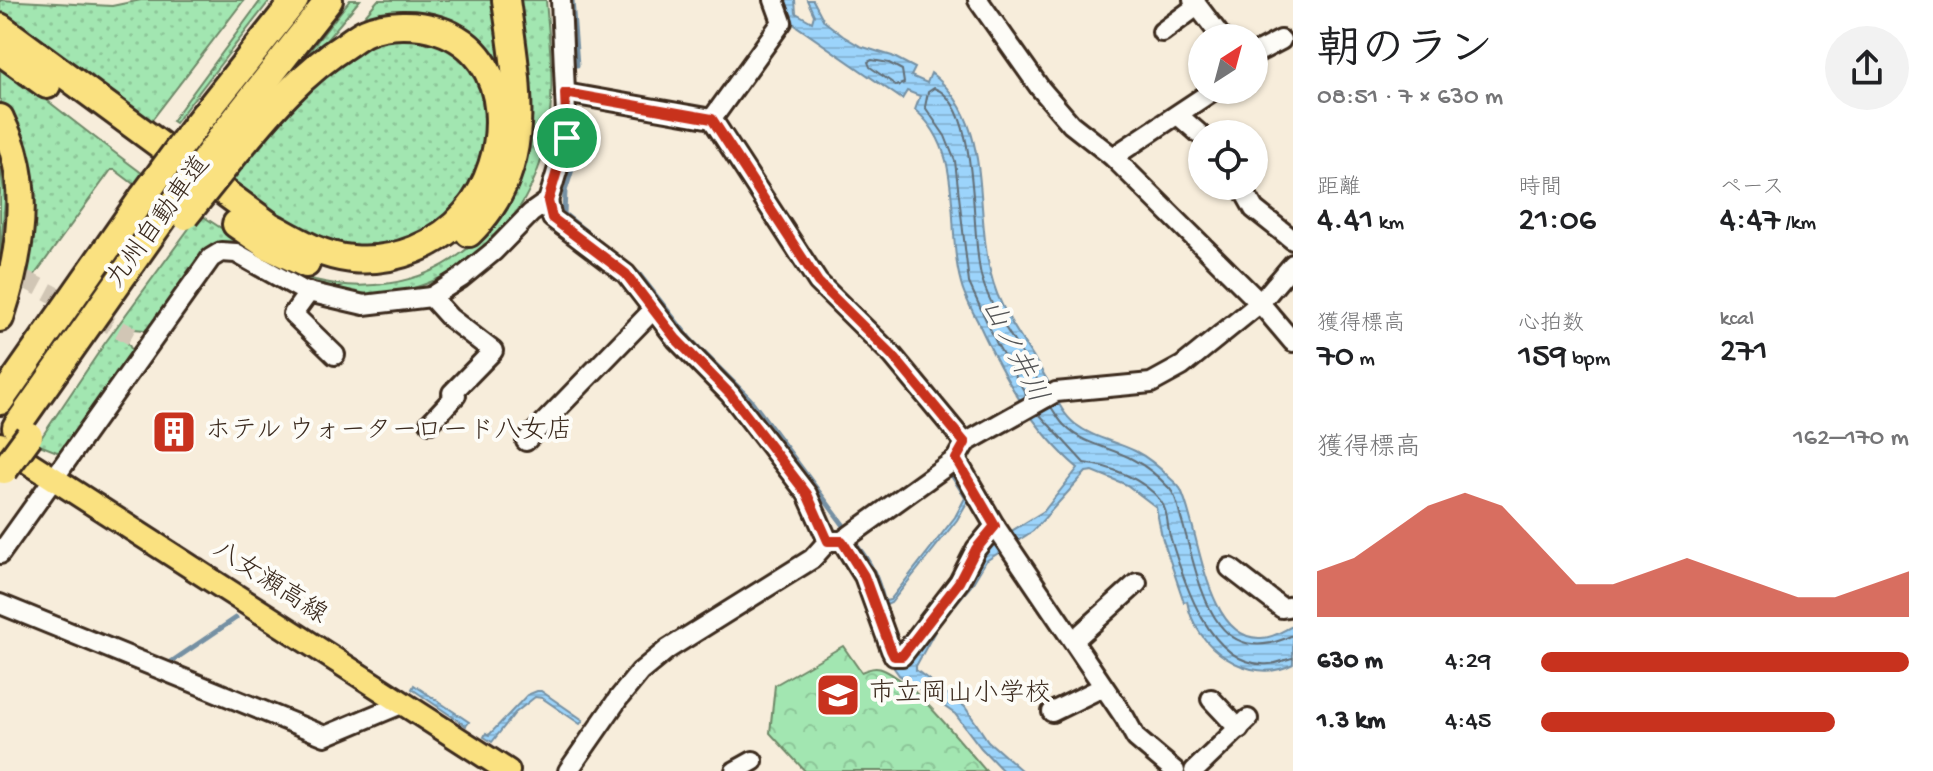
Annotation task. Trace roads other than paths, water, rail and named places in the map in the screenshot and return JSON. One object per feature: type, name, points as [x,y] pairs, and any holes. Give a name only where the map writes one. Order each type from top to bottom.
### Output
[{"type":"highway","name":"九州自動車道","points":[[0,401],[143,197],[295,0]]},
{"type":"highway","name":"九州自動車道","points":[[1,465],[15,436],[230,143],[329,0]]},
{"type":"highway","points":[[0,51],[268,246],[331,272],[361,276],[386,274],[419,265],[446,252],[482,220],[504,186],[516,146],[519,113],[506,0]]},
{"type":"highway","points":[[0,27],[269,225],[314,250],[356,259],[382,258],[412,251],[440,236],[466,213],[483,187],[496,154],[501,119],[497,94],[487,69],[472,51],[451,34],[428,27],[402,25],[367,31],[317,63],[230,143]]},
{"type":"highway","points":[[0,118],[14,153],[20,189],[20,224],[17,254],[0,318]]},
{"type":"main road","name":"八女瀬高線","points":[[15,436],[54,479],[508,771]]},
{"type":"street","points":[[561,0],[567,138],[548,201],[552,218],[626,274],[676,339],[730,394],[765,436],[807,494],[835,541],[864,576],[894,656],[902,656],[959,582],[976,549],[1001,535]]},
{"type":"street","points":[[712,119],[782,22],[774,0]]},
{"type":"street","points":[[978,0],[1040,88],[1071,124],[1113,157],[1260,303],[1293,342]]},
{"type":"street","points":[[1162,32],[1195,3],[1211,24]]},
{"type":"street","points":[[1268,47],[1281,40]]},
{"type":"street","points":[[565,93],[712,119],[818,282],[893,356],[960,451],[1001,535],[1136,738],[1175,771]]},
{"type":"street","points":[[1113,157],[1194,104]]},
{"type":"street","points":[[1178,115],[1188,124]]},
{"type":"street","points":[[1249,200],[1254,209],[1293,240]]},
{"type":"street","points":[[0,554],[211,258],[221,252],[236,253],[309,292],[364,305],[431,297],[494,251],[531,213],[548,201]]},
{"type":"street","points":[[568,771],[640,672],[668,649],[812,559],[960,451],[1056,392],[1151,383],[1182,366],[1260,303],[1293,264]]},
{"type":"street","points":[[309,292],[293,314],[335,355]]},
{"type":"street","points":[[430,423],[456,395],[452,393],[493,351],[450,318],[431,297]]},
{"type":"street","points":[[526,441],[653,310]]},
{"type":"street","points":[[132,336],[149,345]]},
{"type":"street","points":[[1230,568],[1282,608],[1293,606]]},
{"type":"street","points":[[1073,641],[1137,583]]},
{"type":"street","points":[[0,604],[325,736],[404,703]]},
{"type":"street","points":[[1052,712],[1103,687]]},
{"type":"street","points":[[1194,771],[1243,724],[1211,699]]},
{"type":"street","points":[[735,771],[753,761]]},
{"type":"water","name":"山ノ井川","points":[[785,0],[795,0],[796,13],[812,22],[814,15],[807,0],[813,0],[824,21],[843,36],[915,68],[911,76],[927,83],[931,73],[953,96],[968,123],[976,152],[991,276],[1002,305],[1062,408],[1082,429],[1140,453],[1177,485],[1187,507],[1206,578],[1227,620],[1241,633],[1259,638],[1272,636],[1293,626],[1293,664],[1276,670],[1259,670],[1242,666],[1212,647],[1200,633],[1187,601],[1184,602],[1162,537],[1156,507],[1127,485],[1093,471],[1086,472],[1033,531],[986,561],[971,586],[939,624],[916,666],[916,670],[965,707],[988,741],[1022,771],[1003,771],[955,714],[899,675],[894,668],[979,551],[1044,511],[1078,468],[1046,436],[1020,401],[966,298],[957,261],[948,168],[931,127],[915,110],[920,96],[907,91],[902,99],[795,25]]},
{"type":"water","points":[[954,474],[969,499],[957,520],[891,603],[886,605],[897,643],[853,550],[858,545],[875,572],[885,601],[890,600],[955,517],[965,498],[951,476]]},
{"type":"water","points":[[414,685],[469,722],[466,726],[412,689]]},
{"type":"water","points":[[537,691],[583,720],[580,724],[542,698],[535,697],[515,713],[492,742],[484,737],[527,695]]},
{"type":"waterway","points":[[572,0],[577,65]]},
{"type":"waterway","points":[[579,148],[565,191],[564,214],[609,250]]},
{"type":"waterway","points":[[629,266],[639,274],[690,339],[750,399],[845,527]]},
{"type":"waterway","points":[[41,611],[54,616]]},
{"type":"waterway","points":[[168,664],[236,618]]},
{"type":"tunnel","points":[[0,266],[132,336]]},
{"type":"place","name":"ホテル ウォーターロード八女店","points":[[174,432]]},
{"type":"place","name":"市立岡山小学校","points":[[838,695]]}]
